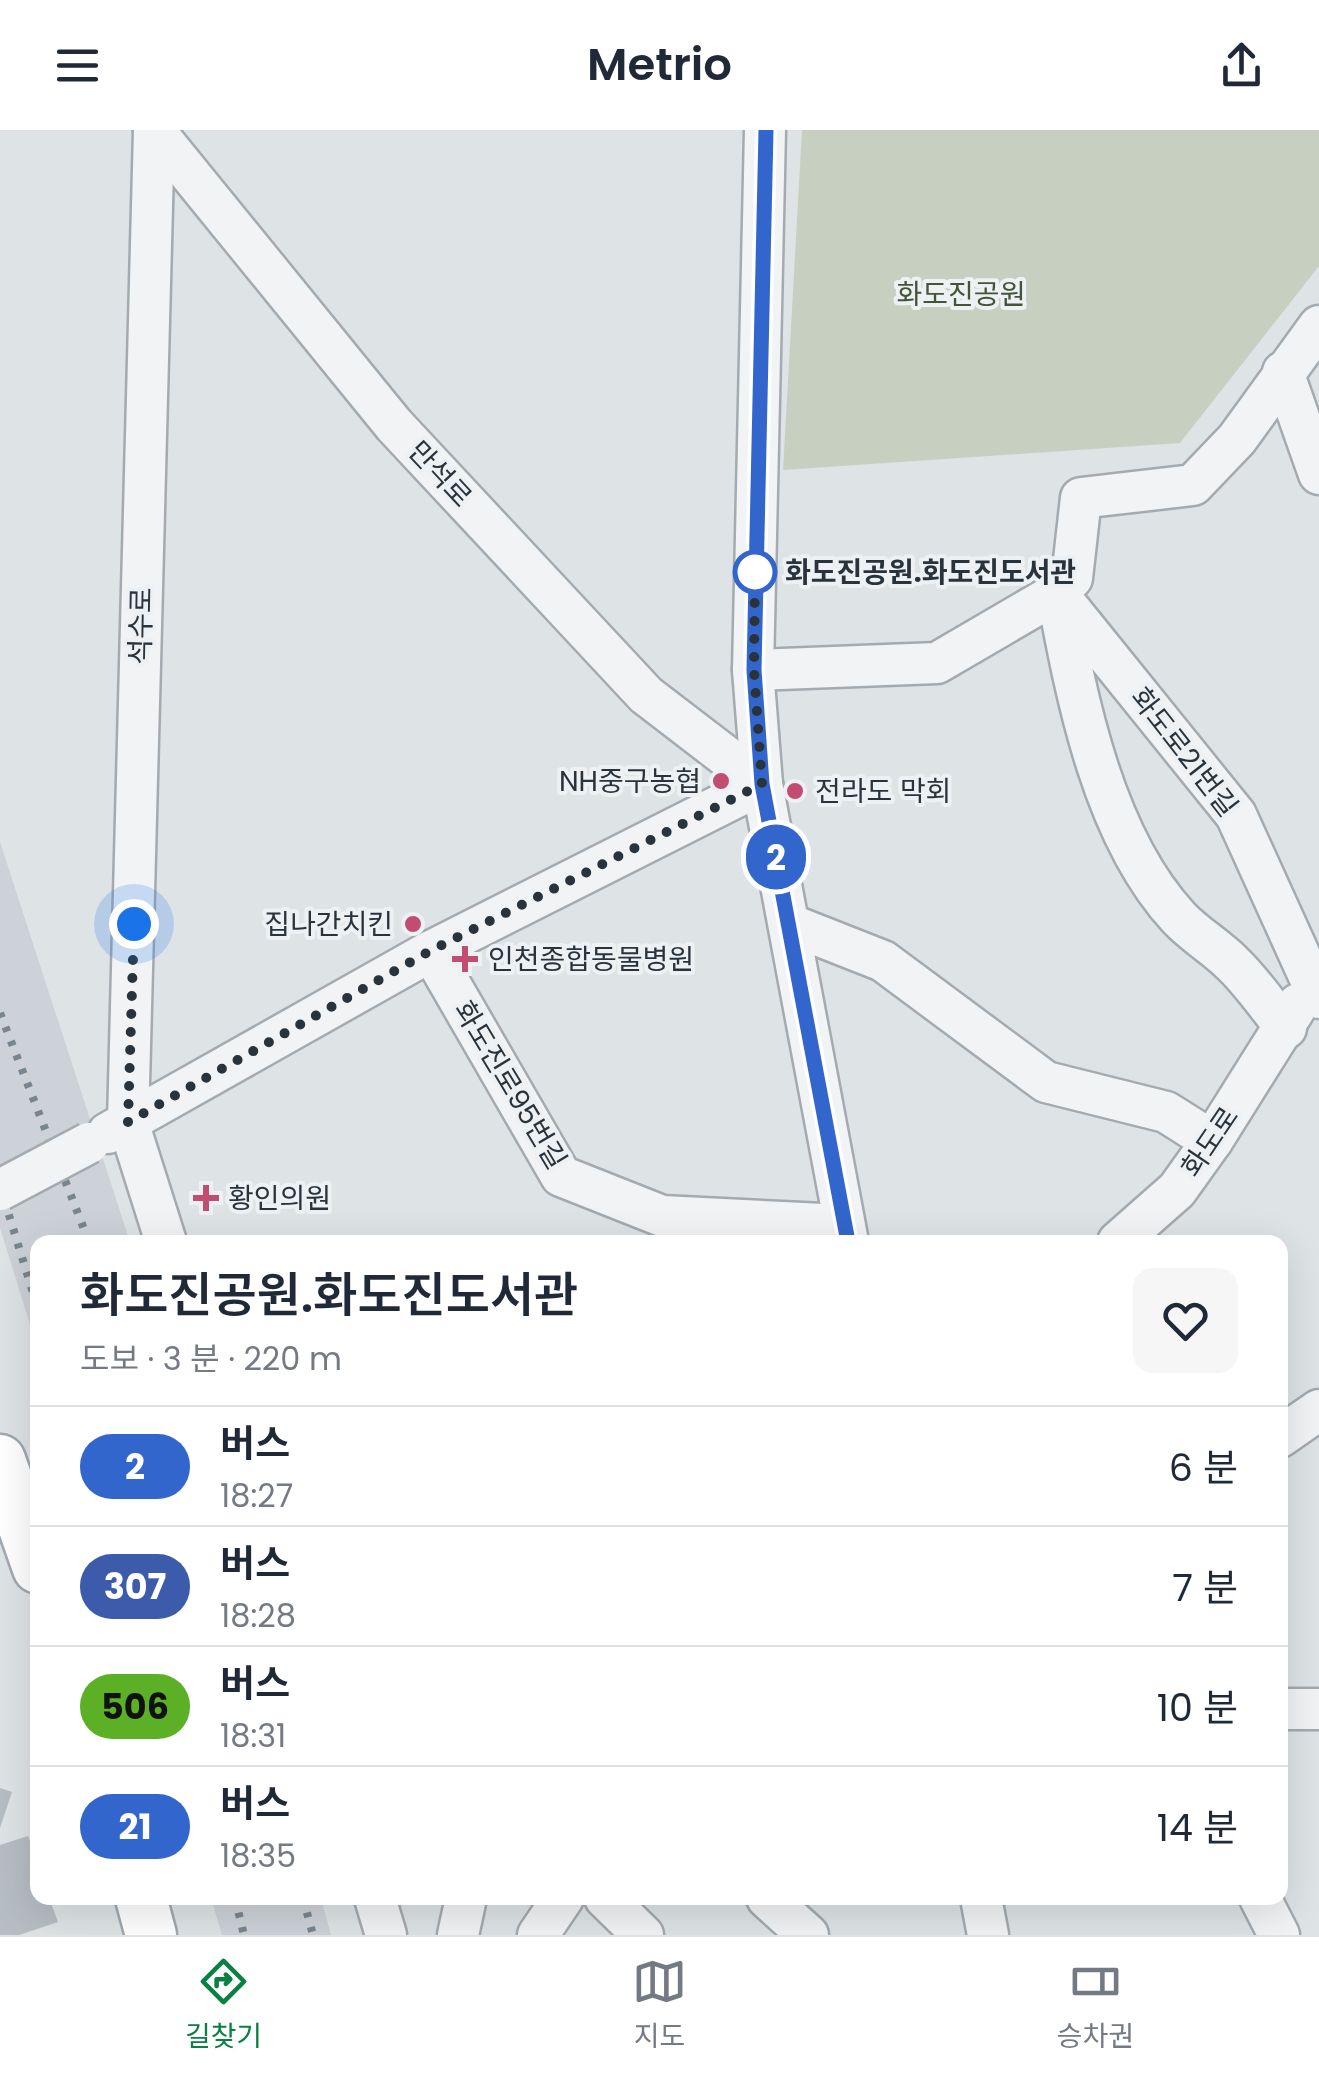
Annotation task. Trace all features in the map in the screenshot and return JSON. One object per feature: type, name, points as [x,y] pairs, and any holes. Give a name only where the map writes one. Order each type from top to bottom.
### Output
[{"type":"main road","points":[[0,1460],[30,1545]]},
{"type":"main road","points":[[142,1905],[151,1935]]},
{"type":"street","name":"만석로","points":[[154,130],[420,454],[646,695],[762,784]]},
{"type":"street","name":"석수로","points":[[154,130],[128,1122],[164,1235]]},
{"type":"street","points":[[766,130],[754,670],[762,784],[846,1234]]},
{"type":"street","points":[[754,670],[937,663],[1057,593],[1072,578],[1081,498],[1194,485],[1237,439],[1319,326]]},
{"type":"street","points":[[1283,372],[1319,474]]},
{"type":"street","points":[[1057,593],[1072,674],[1107,794],[1140,862],[1179,918],[1232,963],[1286,1028]]},
{"type":"street","name":"화도로21번길","points":[[1057,593],[1236,815],[1317,979]]},
{"type":"street","points":[[0,1190],[430,951],[762,784]]},
{"type":"street","points":[[789,924],[883,962],[1046,1082],[1166,1112],[1212,1141]]},
{"type":"street","name":"화도진로95번길","points":[[430,951],[562,1176],[658,1229],[846,1234]]},
{"type":"street","name":"화도로","points":[[1126,1235],[1177,1190],[1317,979]]},
{"type":"street","points":[[1288,1431],[1319,1410]]},
{"type":"street","points":[[1288,1709],[1319,1709]]},
{"type":"street","points":[[377,1905],[386,1935]]},
{"type":"street","points":[[458,1935],[464,1905]]},
{"type":"street","points":[[538,1935],[558,1905]]},
{"type":"street","points":[[612,1905],[642,1935]]},
{"type":"street","points":[[775,1905],[808,1935]]},
{"type":"street","points":[[982,1905],[988,1935]]},
{"type":"street","points":[[1263,1905],[1278,1935]]},
{"type":"shaded area","points":[[0,842],[128,1235],[30,1235],[30,1324],[0,1228]]},
{"type":"shaded area","points":[[213,1905],[323,1905],[331,1935],[222,1935]]},
{"type":"green space","name":"화도진공원","points":[[802,130],[1319,130],[1319,266],[1180,443],[783,470]]},
{"type":"building","points":[[0,1788],[12,1792],[0,1828]]},
{"type":"building","points":[[28,1836],[30,1905],[52,1905],[58,1922],[19,1935],[0,1935],[0,1845]]},
{"type":"railway","points":[[0,1013],[86,1235]]},
{"type":"railway","points":[[0,1186],[30,1283]]},
{"type":"railway","points":[[237,1905],[244,1935]]},
{"type":"railway","points":[[305,1905],[313,1935]]},
{"type":"bus line","name":"2","points":[[766,130],[754,670],[762,784],[847,1235]]},
{"type":"place","name":"화도진공원.화도진도서관","points":[[755,572]]},
{"type":"place","name":"NH중구농협","points":[[721,781]]},
{"type":"place","name":"전라도 막회","points":[[795,791]]},
{"type":"place","name":"집나간치킨","points":[[413,924]]},
{"type":"place","name":"인천종합동물병원","points":[[465,959]]},
{"type":"place","name":"황인의원","points":[[206,1198]]},
{"type":"route","points":[[134,924],[128,1122],[430,951],[762,784],[754,670],[755,572]]}]
